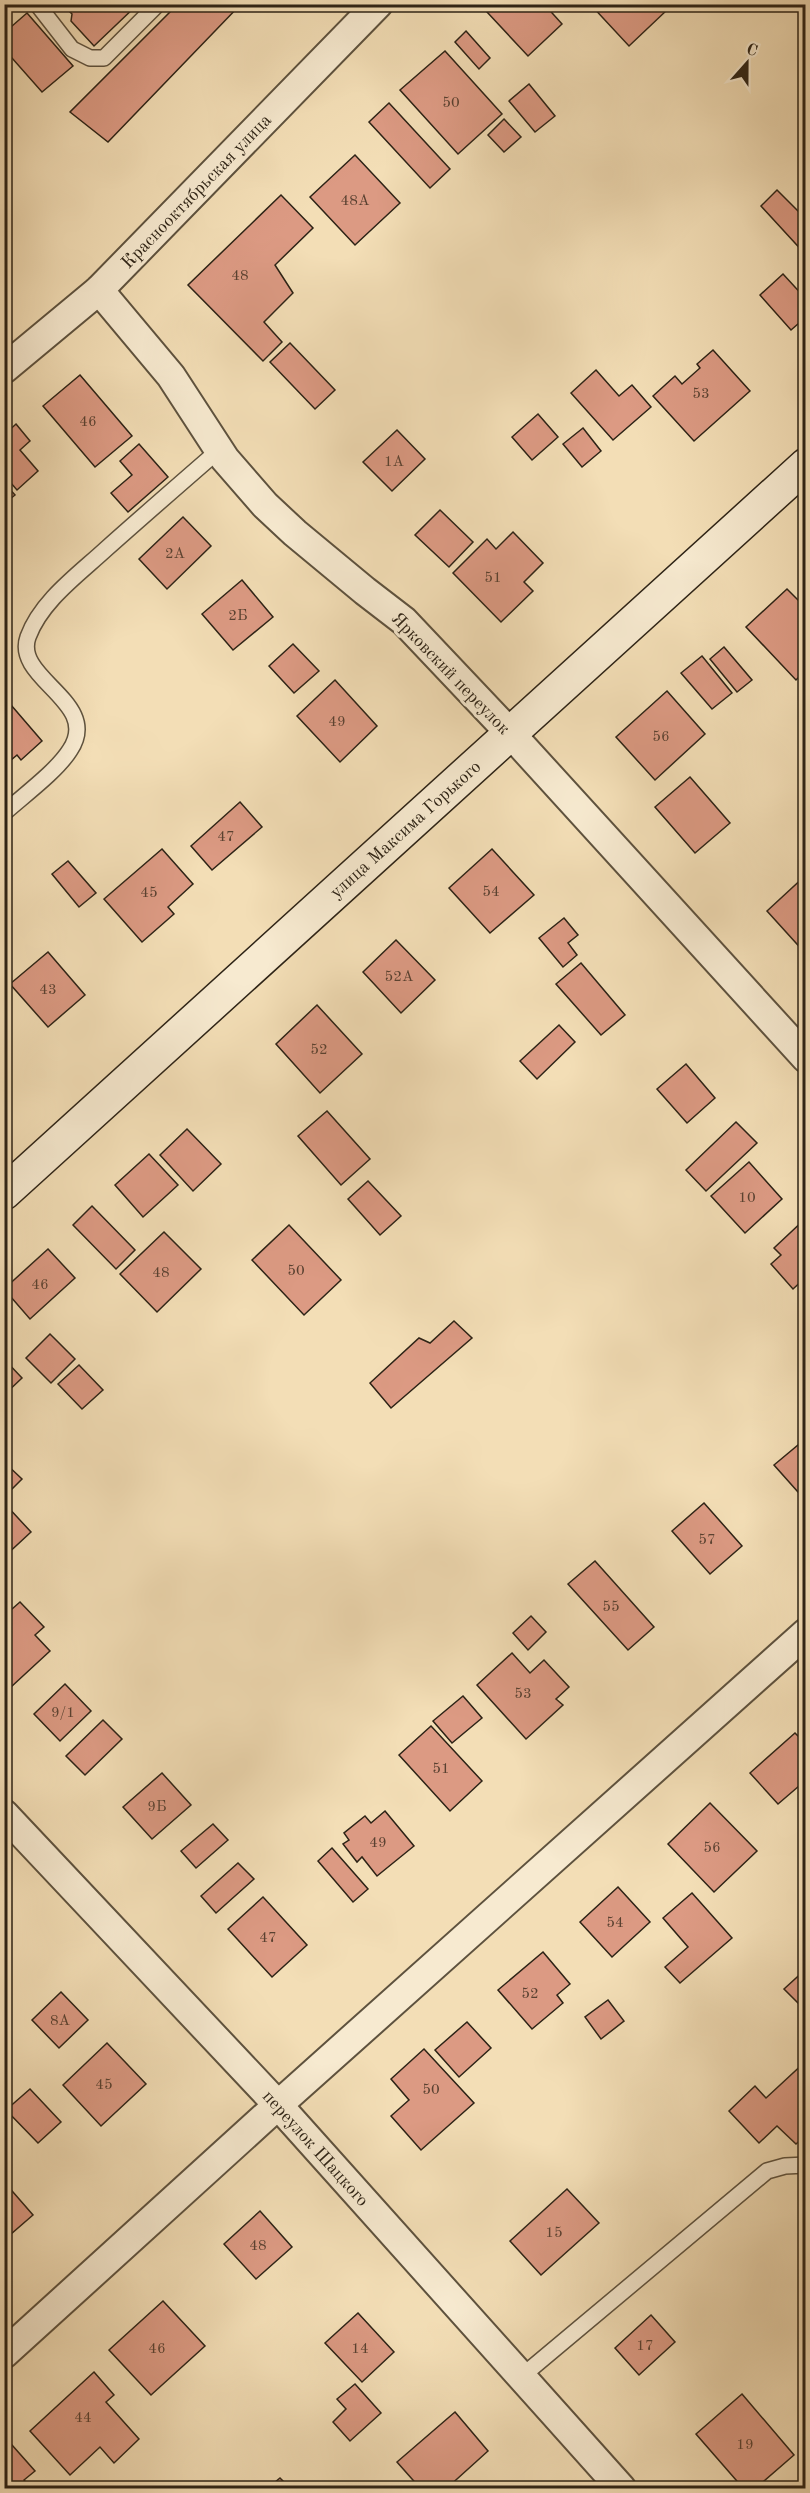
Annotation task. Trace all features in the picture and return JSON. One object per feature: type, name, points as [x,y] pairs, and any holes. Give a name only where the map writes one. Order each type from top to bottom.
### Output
[{"type":"main road","name":"улица Максима Горького","points":[[4,1192],[806,465]]},
{"type":"street","name":"Краснооктябрьская улица","points":[[4,369],[99,290],[378,4]]},
{"type":"street","name":"Ярковский переулок","points":[[99,290],[171,376],[219,450],[265,505],[294,533],[404,621],[510,733],[806,1058]]},
{"type":"street","points":[[4,2354],[278,2105],[806,1633]]},
{"type":"street","name":"переулок Шацкого","points":[[4,1814],[278,2105],[621,2488]]},
{"type":"lane","points":[[37,4],[72,49],[90,58],[104,58],[158,4]]},
{"type":"lane","points":[[4,813],[70,752],[76,740],[77,724],[70,708],[32,665],[27,638],[38,618],[84,570],[219,450]]},
{"type":"lane","points":[[521,2377],[767,2171],[785,2166],[806,2165]]},
{"type":"building","points":[[62,4],[138,4],[94,46],[71,21],[72,14]]},
{"type":"building","points":[[178,4],[241,4],[108,142],[70,112]]},
{"type":"building","points":[[495,4],[544,4],[562,24],[528,56],[487,12]]},
{"type":"building","points":[[590,4],[662,4],[667,10],[629,46]]},
{"type":"building","points":[[27,13],[73,66],[42,92],[4,49],[4,33]]},
{"type":"building","points":[[466,31],[490,58],[479,69],[455,42]]},
{"type":"building","points":[[445,51],[502,114],[458,154],[400,90]]},
{"type":"building","points":[[529,84],[555,116],[535,132],[509,101]]},
{"type":"building","points":[[389,103],[450,169],[430,188],[369,122]]},
{"type":"building","points":[[504,119],[521,137],[504,152],[488,135]]},
{"type":"building","points":[[355,155],[400,203],[355,245],[310,197]]},
{"type":"building","points":[[777,190],[799,212],[806,206],[806,255],[761,206]]},
{"type":"building","points":[[281,195],[313,228],[275,265],[293,293],[264,322],[282,342],[263,361],[188,285]]},
{"type":"building","points":[[783,274],[806,299],[806,317],[791,330],[760,295]]},
{"type":"building","points":[[290,343],[335,390],[315,409],[270,362]]},
{"type":"building","points":[[713,350],[750,391],[694,441],[653,396],[675,376],[682,384],[700,368],[697,364]]},
{"type":"building","points":[[596,370],[619,396],[632,385],[651,407],[613,440],[571,393]]},
{"type":"building","points":[[80,375],[132,436],[95,467],[43,406]]},
{"type":"building","points":[[538,414],[558,437],[532,460],[512,437]]},
{"type":"building","points":[[16,424],[30,441],[20,450],[38,471],[17,490],[4,475],[4,435]]},
{"type":"building","points":[[583,428],[601,451],[582,467],[563,444]]},
{"type":"building","points":[[397,430],[425,459],[392,491],[363,462]]},
{"type":"building","points":[[139,444],[168,477],[128,512],[111,493],[132,475],[120,461]]},
{"type":"building","points":[[4,483],[15,495],[4,504]]},
{"type":"building","points":[[440,510],[473,542],[449,567],[415,535]]},
{"type":"building","points":[[183,517],[211,546],[167,589],[139,559]]},
{"type":"building","points":[[513,532],[543,563],[524,582],[533,591],[501,622],[453,573],[487,539],[496,549]]},
{"type":"building","points":[[242,580],[273,617],[233,650],[202,614]]},
{"type":"building","points":[[787,589],[806,608],[806,670],[796,680],[746,627]]},
{"type":"building","points":[[293,644],[319,671],[294,693],[269,666]]},
{"type":"building","points":[[724,647],[752,680],[737,692],[710,659]]},
{"type":"building","points":[[702,656],[732,693],[712,709],[681,673]]},
{"type":"building","points":[[335,680],[377,726],[340,762],[297,716]]},
{"type":"building","points":[[667,691],[705,734],[655,780],[616,737]]},
{"type":"building","points":[[5,698],[42,741],[21,760],[17,755],[4,766]]},
{"type":"building","points":[[690,777],[730,823],[695,853],[655,807]]},
{"type":"building","points":[[240,802],[262,827],[212,870],[191,846]]},
{"type":"building","points":[[162,849],[193,884],[168,907],[174,914],[142,942],[104,899]]},
{"type":"building","points":[[492,849],[534,895],[490,933],[449,888]]},
{"type":"building","points":[[68,861],[96,893],[79,907],[52,874]]},
{"type":"building","points":[[806,875],[806,954],[767,911]]},
{"type":"building","points":[[564,918],[578,935],[568,943],[577,955],[563,967],[539,938]]},
{"type":"building","points":[[396,940],[435,980],[401,1013],[363,972]]},
{"type":"building","points":[[48,952],[85,995],[48,1027],[10,984]]},
{"type":"building","points":[[581,963],[625,1015],[601,1035],[556,984]]},
{"type":"building","points":[[317,1005],[362,1054],[320,1093],[276,1044]]},
{"type":"building","points":[[559,1025],[575,1042],[537,1079],[520,1061]]},
{"type":"building","points":[[686,1064],[715,1098],[687,1123],[657,1089]]},
{"type":"building","points":[[327,1111],[370,1159],[341,1185],[298,1136]]},
{"type":"building","points":[[736,1122],[757,1143],[706,1191],[686,1170]]},
{"type":"building","points":[[187,1129],[221,1164],[193,1191],[160,1155]]},
{"type":"building","points":[[149,1154],[178,1185],[143,1217],[115,1185]]},
{"type":"building","points":[[749,1162],[782,1199],[745,1233],[711,1196]]},
{"type":"building","points":[[368,1181],[401,1216],[380,1235],[348,1199]]},
{"type":"building","points":[[92,1206],[135,1250],[116,1269],[73,1225]]},
{"type":"building","points":[[806,1218],[806,1277],[793,1289],[771,1264],[781,1255],[774,1248]]},
{"type":"building","points":[[289,1225],[341,1280],[304,1315],[252,1260]]},
{"type":"building","points":[[164,1232],[201,1269],[157,1312],[120,1274]]},
{"type":"building","points":[[48,1249],[75,1278],[30,1319],[4,1289]]},
{"type":"building","points":[[454,1321],[472,1338],[391,1408],[370,1383],[419,1338],[430,1343]]},
{"type":"building","points":[[50,1334],[75,1359],[51,1383],[26,1358]]},
{"type":"building","points":[[4,1359],[22,1378],[4,1395]]},
{"type":"building","points":[[79,1365],[103,1390],[82,1409],[58,1384]]},
{"type":"building","points":[[798,1445],[806,1453],[806,1501],[774,1465]]},
{"type":"building","points":[[4,1462],[22,1479],[4,1497]]},
{"type":"building","points":[[704,1503],[742,1546],[710,1574],[672,1531]]},
{"type":"building","points":[[6,1505],[31,1532],[4,1557],[4,1506]]},
{"type":"building","points":[[595,1561],[654,1627],[628,1650],[568,1584]]},
{"type":"building","points":[[20,1602],[44,1627],[35,1635],[50,1651],[11,1687],[4,1680],[4,1616]]},
{"type":"building","points":[[531,1616],[546,1632],[528,1650],[513,1633]]},
{"type":"building","points":[[512,1653],[530,1673],[544,1660],[569,1687],[556,1699],[563,1705],[526,1739],[477,1685]]},
{"type":"building","points":[[65,1684],[91,1711],[60,1741],[34,1714]]},
{"type":"building","points":[[463,1696],[482,1718],[452,1743],[433,1721]]},
{"type":"building","points":[[103,1720],[122,1739],[85,1775],[66,1756]]},
{"type":"building","points":[[431,1726],[482,1781],[450,1811],[399,1755]]},
{"type":"building","points":[[795,1733],[806,1744],[806,1780],[778,1804],[750,1773]]},
{"type":"building","points":[[162,1773],[191,1805],[152,1839],[123,1807]]},
{"type":"building","points":[[710,1803],[757,1851],[714,1892],[668,1844]]},
{"type":"building","points":[[385,1811],[414,1846],[377,1876],[362,1857],[357,1862],[343,1844],[349,1840],[344,1833],[365,1816],[371,1823]]},
{"type":"building","points":[[213,1824],[228,1840],[196,1868],[181,1851]]},
{"type":"building","points":[[332,1848],[368,1889],[353,1902],[318,1861]]},
{"type":"building","points":[[238,1863],[254,1879],[216,1913],[201,1896]]},
{"type":"building","points":[[618,1887],[650,1922],[612,1957],[580,1922]]},
{"type":"building","points":[[692,1893],[732,1938],[680,1983],[665,1967],[688,1947],[663,1918]]},
{"type":"building","points":[[263,1897],[307,1945],[272,1977],[228,1929]]},
{"type":"building","points":[[543,1952],[570,1984],[557,1995],[563,2003],[532,2029],[498,1990]]},
{"type":"building","points":[[806,1969],[806,2011],[784,1989]]},
{"type":"building","points":[[61,1992],[88,2020],[59,2048],[32,2020]]},
{"type":"building","points":[[608,2000],[624,2021],[601,2039],[585,2017]]},
{"type":"building","points":[[467,2022],[491,2048],[459,2077],[435,2050]]},
{"type":"building","points":[[107,2043],[146,2084],[101,2126],[63,2085]]},
{"type":"building","points":[[424,2049],[474,2103],[421,2150],[391,2116],[409,2100],[391,2079]]},
{"type":"building","points":[[806,2061],[806,2135],[796,2144],[777,2126],[759,2143],[729,2111],[755,2086],[766,2098]]},
{"type":"building","points":[[30,2089],[61,2122],[38,2143],[6,2110]]},
{"type":"building","points":[[6,2184],[33,2215],[4,2240],[4,2185]]},
{"type":"building","points":[[567,2189],[599,2223],[541,2275],[510,2241]]},
{"type":"building","points":[[260,2211],[292,2247],[256,2279],[224,2244]]},
{"type":"building","points":[[163,2301],[205,2346],[151,2395],[109,2350]]},
{"type":"building","points":[[358,2313],[394,2352],[362,2382],[325,2343]]},
{"type":"building","points":[[651,2315],[675,2342],[639,2375],[615,2348]]},
{"type":"building","points":[[94,2372],[114,2395],[106,2402],[139,2439],[114,2463],[100,2447],[70,2475],[30,2431]]},
{"type":"building","points":[[355,2384],[381,2413],[350,2441],[333,2422],[346,2409],[337,2399]]},
{"type":"building","points":[[742,2394],[794,2455],[756,2488],[743,2488],[696,2434]]},
{"type":"building","points":[[455,2412],[488,2451],[447,2488],[420,2488],[397,2462]]},
{"type":"building","points":[[12,2445],[35,2471],[24,2480],[31,2488],[4,2488],[4,2451]]},
{"type":"building","points":[[280,2478],[290,2488],[268,2488]]},
{"type":"building","points":[[97,2482],[103,2488],[89,2488]]}]
